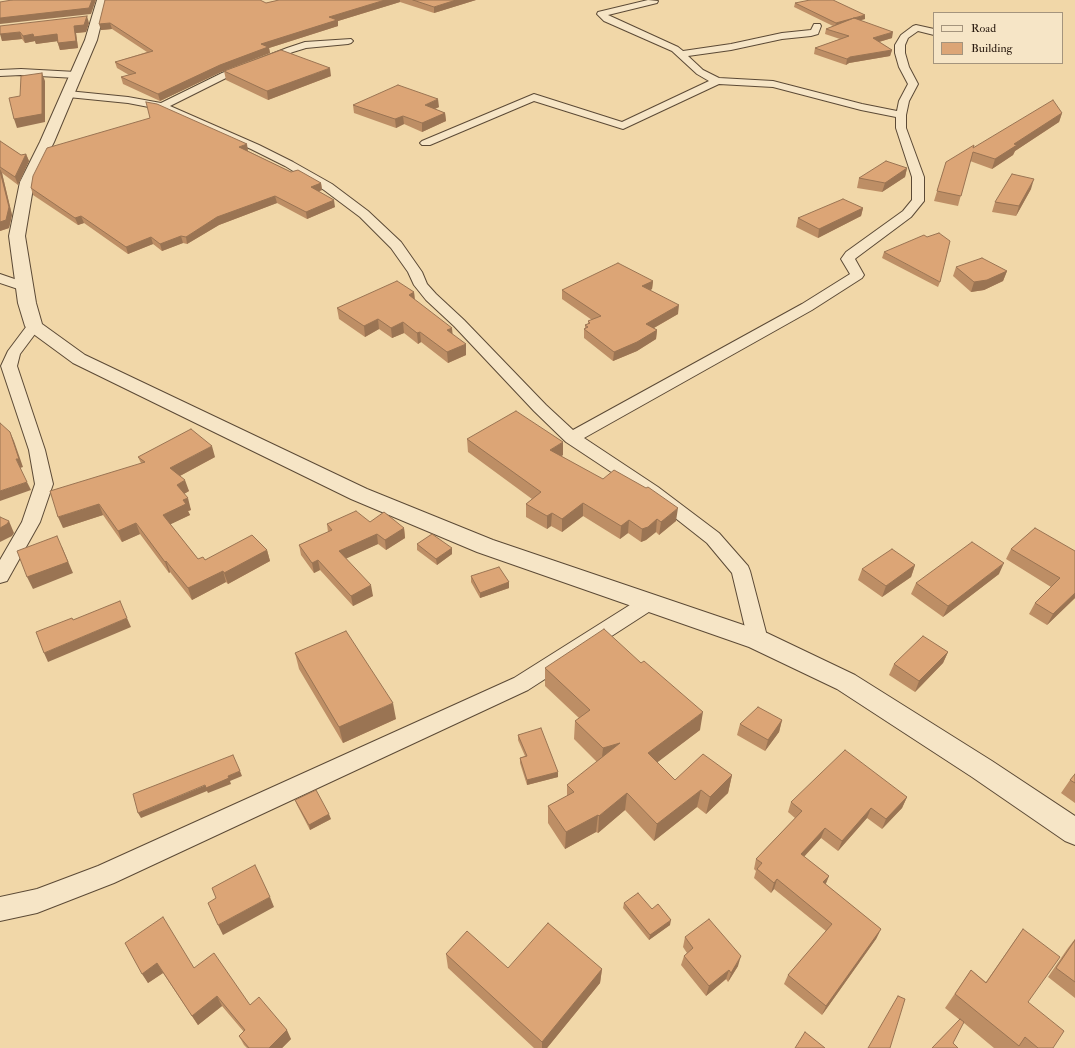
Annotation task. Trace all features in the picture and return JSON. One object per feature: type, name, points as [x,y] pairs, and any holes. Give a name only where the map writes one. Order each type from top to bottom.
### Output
[{"type":"street","points":[[665,1],[652,1],[601,14],[607,19],[675,49],[700,72],[717,81],[773,84],[861,107],[901,115]]},
{"type":"street","points":[[97,12],[91,40],[47,142],[27,182],[16,236],[27,303],[34,326],[79,359],[360,494],[485,546],[758,640],[846,682],[976,764],[1075,832]]},
{"type":"street","points":[[681,54],[731,47],[782,36],[811,33],[815,32],[817,26]]},
{"type":"street","points":[[572,438],[807,307],[857,275],[848,259],[851,255],[906,214],[918,201],[918,177],[901,128],[901,115],[904,100],[913,84],[904,67],[900,53],[900,45],[904,37],[916,28],[933,32]]},
{"type":"street","points":[[162,106],[224,75],[305,44],[348,41]]},
{"type":"street","points":[[0,73],[21,72],[76,75]]},
{"type":"street","points":[[426,143],[534,97],[623,126],[717,81]]},
{"type":"street","points":[[68,94],[128,100],[162,106],[255,147],[289,164],[328,187],[364,214],[396,246],[415,272],[421,285],[431,297],[460,324],[540,408],[572,438],[652,491],[712,538],[741,571],[758,640]]},
{"type":"street","points":[[0,278],[24,287]]},
{"type":"street","points":[[0,576],[31,522],[44,484],[37,450],[9,366],[13,354],[34,326]]},
{"type":"street","points":[[0,353],[19,346]]},
{"type":"street","points":[[0,909],[37,901],[105,875],[521,684],[648,603]]},
{"type":"building","points":[[12,0],[92,0],[89,8],[0,18],[0,2]]},
{"type":"building","points":[[105,0],[260,0],[266,3],[279,0],[385,0],[329,17],[337,20],[261,44],[268,47],[220,65],[158,94],[121,77],[136,73],[115,62],[153,51],[110,23],[99,24]]},
{"type":"building","points":[[413,0],[456,0],[434,7]]},
{"type":"building","points":[[810,0],[833,0],[865,15],[836,23],[795,3]]},
{"type":"building","points":[[87,16],[84,25],[74,26],[76,41],[58,43],[57,34],[34,37],[33,34],[23,36],[20,32],[0,34],[0,26]]},
{"type":"building","points":[[854,18],[893,32],[873,38],[892,50],[850,57],[847,59],[815,48],[849,36],[826,29]]},
{"type":"building","points":[[281,50],[330,68],[267,91],[224,71]]},
{"type":"building","points":[[42,73],[42,114],[14,119],[9,98],[20,96],[21,76]]},
{"type":"building","points":[[398,85],[438,99],[425,105],[445,113],[422,123],[403,116],[395,119],[353,105]]},
{"type":"building","points":[[1053,100],[1062,113],[1014,144],[1017,145],[995,159],[973,152],[961,196],[937,191],[946,162],[974,145],[973,148]]},
{"type":"building","points":[[146,102],[157,104],[247,144],[239,147],[291,172],[298,170],[321,183],[311,187],[334,200],[306,212],[275,196],[217,217],[186,237],[181,236],[160,244],[151,237],[126,247],[81,216],[75,218],[31,188],[33,176],[47,148],[150,118]]},
{"type":"building","points":[[0,141],[21,155],[26,154],[15,177],[0,167]]},
{"type":"building","points":[[886,161],[907,168],[885,183],[859,178]]},
{"type":"building","points":[[0,171],[9,207],[6,220],[0,222]]},
{"type":"building","points":[[1012,174],[1034,179],[1019,206],[995,202]]},
{"type":"building","points":[[843,199],[863,208],[819,229],[798,218]]},
{"type":"building","points":[[939,233],[950,241],[940,282],[884,252],[924,235],[927,237]]},
{"type":"building","points":[[982,258],[1007,271],[987,280],[974,282],[956,267]]},
{"type":"building","points":[[618,263],[653,281],[642,286],[679,305],[646,324],[657,330],[637,342],[614,352],[584,329],[588,327],[585,325],[590,323],[588,321],[601,316],[562,290]]},
{"type":"building","points":[[397,281],[414,292],[409,295],[452,328],[447,330],[466,344],[447,352],[420,332],[417,333],[403,322],[391,328],[378,319],[364,326],[337,308]]},
{"type":"building","points":[[516,411],[563,442],[550,450],[603,479],[614,470],[646,488],[648,487],[678,508],[661,522],[657,519],[648,527],[642,529],[629,520],[621,526],[583,503],[562,519],[552,513],[547,516],[526,504],[541,492],[467,439]]},
{"type":"building","points":[[0,423],[10,432],[19,459],[16,459],[27,482],[0,491]]},
{"type":"building","points":[[191,429],[212,446],[170,468],[185,480],[177,485],[188,498],[183,500],[186,504],[163,515],[198,559],[203,557],[205,560],[252,535],[267,550],[224,573],[223,571],[188,588],[166,561],[165,562],[136,523],[118,531],[99,504],[58,517],[50,491],[145,462],[138,457]]},
{"type":"building","points":[[356,511],[370,522],[384,512],[404,528],[385,540],[377,534],[339,551],[371,585],[351,596],[318,560],[312,563],[299,545],[332,530],[327,524]]},
{"type":"building","points":[[0,517],[9,521],[0,528]]},
{"type":"building","points":[[1035,528],[1075,551],[1075,593],[1053,614],[1035,603],[1060,578],[1011,549]]},
{"type":"building","points":[[432,534],[452,548],[436,559],[417,544]]},
{"type":"building","points":[[57,536],[68,562],[27,577],[17,551]]},
{"type":"building","points":[[972,542],[1004,563],[948,606],[916,583]]},
{"type":"building","points":[[892,549],[915,565],[886,586],[862,569]]},
{"type":"building","points":[[499,567],[509,582],[480,593],[471,576]]},
{"type":"building","points":[[120,601],[127,618],[44,653],[36,632],[72,618],[73,620]]},
{"type":"building","points":[[604,629],[641,663],[644,661],[703,712],[648,753],[675,780],[703,754],[732,775],[710,797],[701,790],[657,824],[627,793],[599,816],[598,815],[566,832],[548,806],[574,792],[567,785],[620,743],[603,748],[575,721],[590,710],[545,668]]},
{"type":"building","points":[[346,631],[393,703],[339,727],[295,653]]},
{"type":"building","points":[[923,636],[948,652],[919,681],[894,664]]},
{"type":"building","points":[[758,707],[782,720],[768,740],[740,724]]},
{"type":"building","points":[[541,728],[558,772],[527,780],[520,758],[527,756],[518,735]]},
{"type":"building","points":[[845,750],[907,797],[886,819],[871,808],[842,841],[825,828],[801,854],[829,876],[823,882],[881,929],[826,1006],[788,975],[832,924],[777,879],[774,883],[757,869],[762,863],[756,859],[802,811],[791,802]]},
{"type":"building","points":[[233,755],[240,771],[228,776],[229,778],[206,788],[205,785],[138,813],[133,794]]},
{"type":"building","points":[[1075,774],[1075,783],[1070,780]]},
{"type":"building","points":[[316,790],[329,814],[309,825],[295,800]]},
{"type":"building","points":[[255,865],[270,897],[218,925],[208,903],[216,898],[212,888]]},
{"type":"building","points":[[638,893],[652,909],[658,904],[671,920],[650,935],[624,903]]},
{"type":"building","points":[[163,917],[194,968],[214,953],[250,1005],[259,997],[287,1030],[269,1048],[249,1048],[239,1036],[245,1030],[217,996],[192,1016],[157,963],[142,974],[125,943]]},
{"type":"building","points":[[709,919],[741,956],[731,973],[729,970],[709,986],[684,956],[693,948],[685,937]]},
{"type":"building","points":[[548,923],[602,969],[542,1042],[446,954],[467,931],[508,968]]},
{"type":"building","points":[[1023,929],[1060,957],[1028,1002],[1064,1031],[1053,1048],[1038,1048],[1025,1037],[1019,1046],[955,994],[971,970],[986,983]]},
{"type":"building","points":[[1075,940],[1075,982],[1056,968]]},
{"type":"building","points":[[898,996],[905,999],[890,1048],[868,1048]]},
{"type":"building","points":[[960,1019],[964,1022],[953,1043],[958,1048],[932,1048]]},
{"type":"building","points":[[805,1032],[825,1048],[795,1048]]}]
